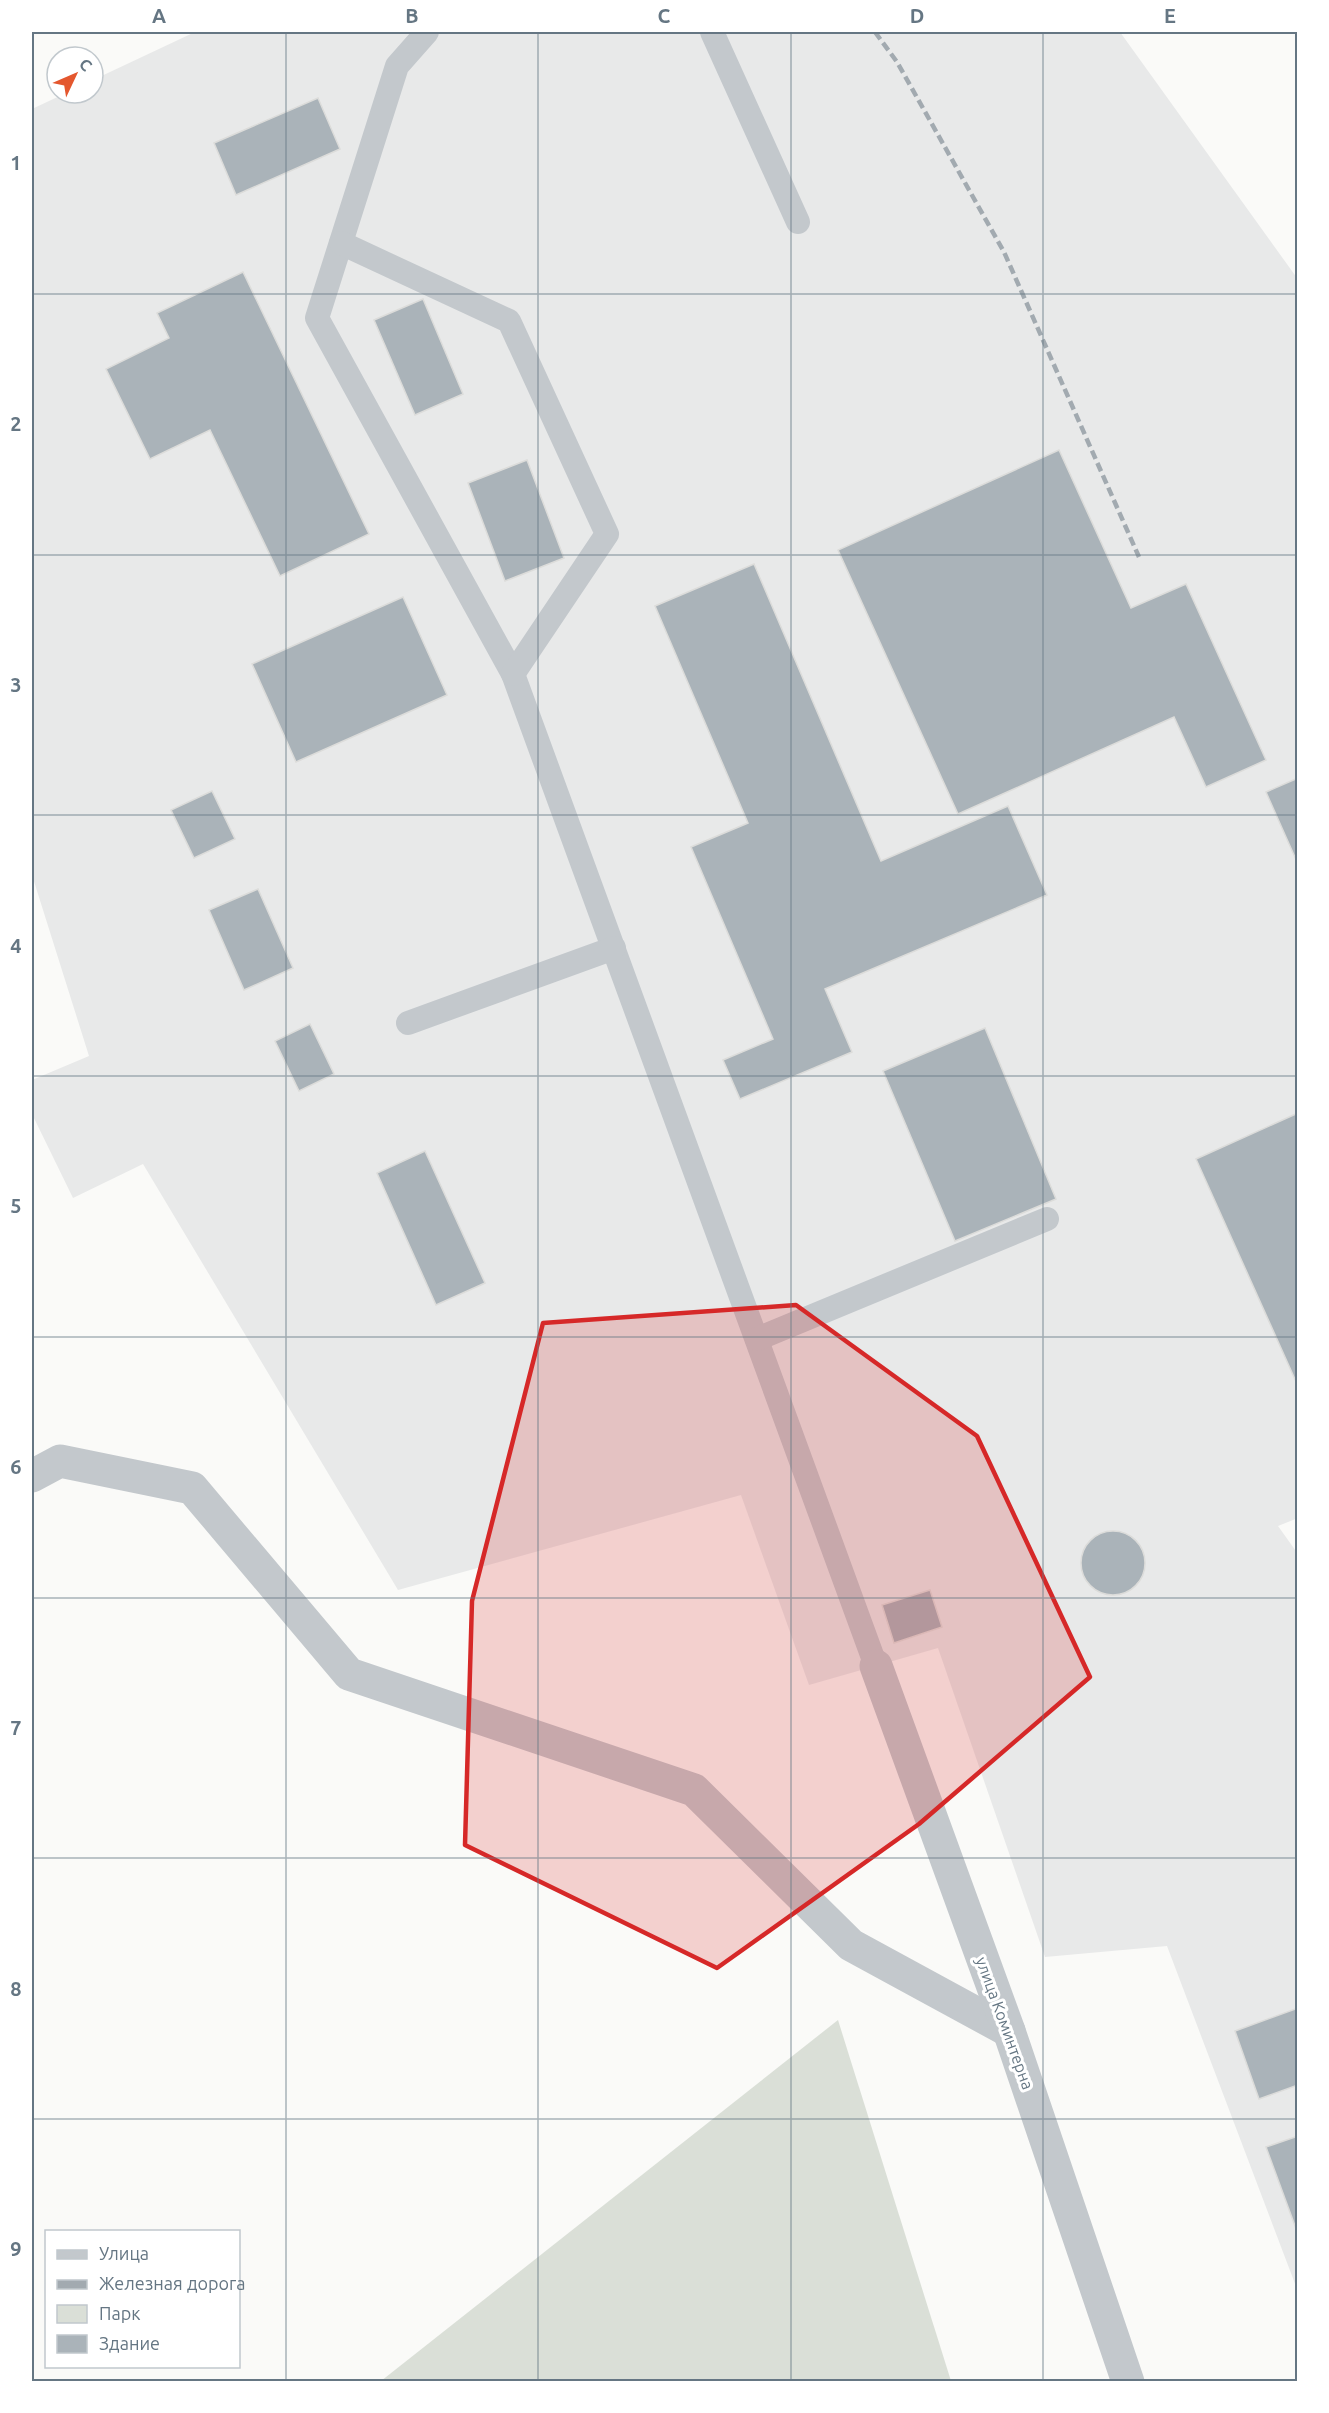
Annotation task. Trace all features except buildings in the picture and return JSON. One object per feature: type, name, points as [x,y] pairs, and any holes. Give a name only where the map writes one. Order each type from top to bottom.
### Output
[{"type":"street","points":[[32,1476],[60,1461],[192,1488],[349,1674],[694,1790],[851,1945],[1009,2031]]},
{"type":"street","name":"улица Коминтерна","points":[[876,1666],[1009,2031],[1128,2382]]},
{"type":"lane","points":[[427,32],[397,66],[317,318],[513,674],[876,1666]]},
{"type":"lane","points":[[712,32],[798,222]]},
{"type":"lane","points":[[341,243],[508,321],[607,534],[513,674]]},
{"type":"lane","points":[[408,1023],[614,948]]},
{"type":"lane","points":[[757,1339],[1047,1219]]},
{"type":"highlighted area","points":[[796,1305],[977,1436],[1090,1677],[919,1824],[717,1968],[465,1845],[472,1601],[543,1323]]},
{"type":"shaded area","points":[[195,32],[1120,32],[1297,278],[1298,1518],[1278,1526],[1298,1554],[1297,2289],[1167,1946],[1045,1957],[938,1648],[809,1685],[741,1495],[398,1590],[143,1164],[73,1198],[32,1114],[32,1080],[89,1056],[32,875],[32,109],[45,103],[45,105],[105,105],[105,74]]},
{"type":"green space","points":[[838,2020],[951,2381],[381,2381]]},
{"type":"railway","points":[[875,32],[897,62],[1004,252],[1139,557]]}]
